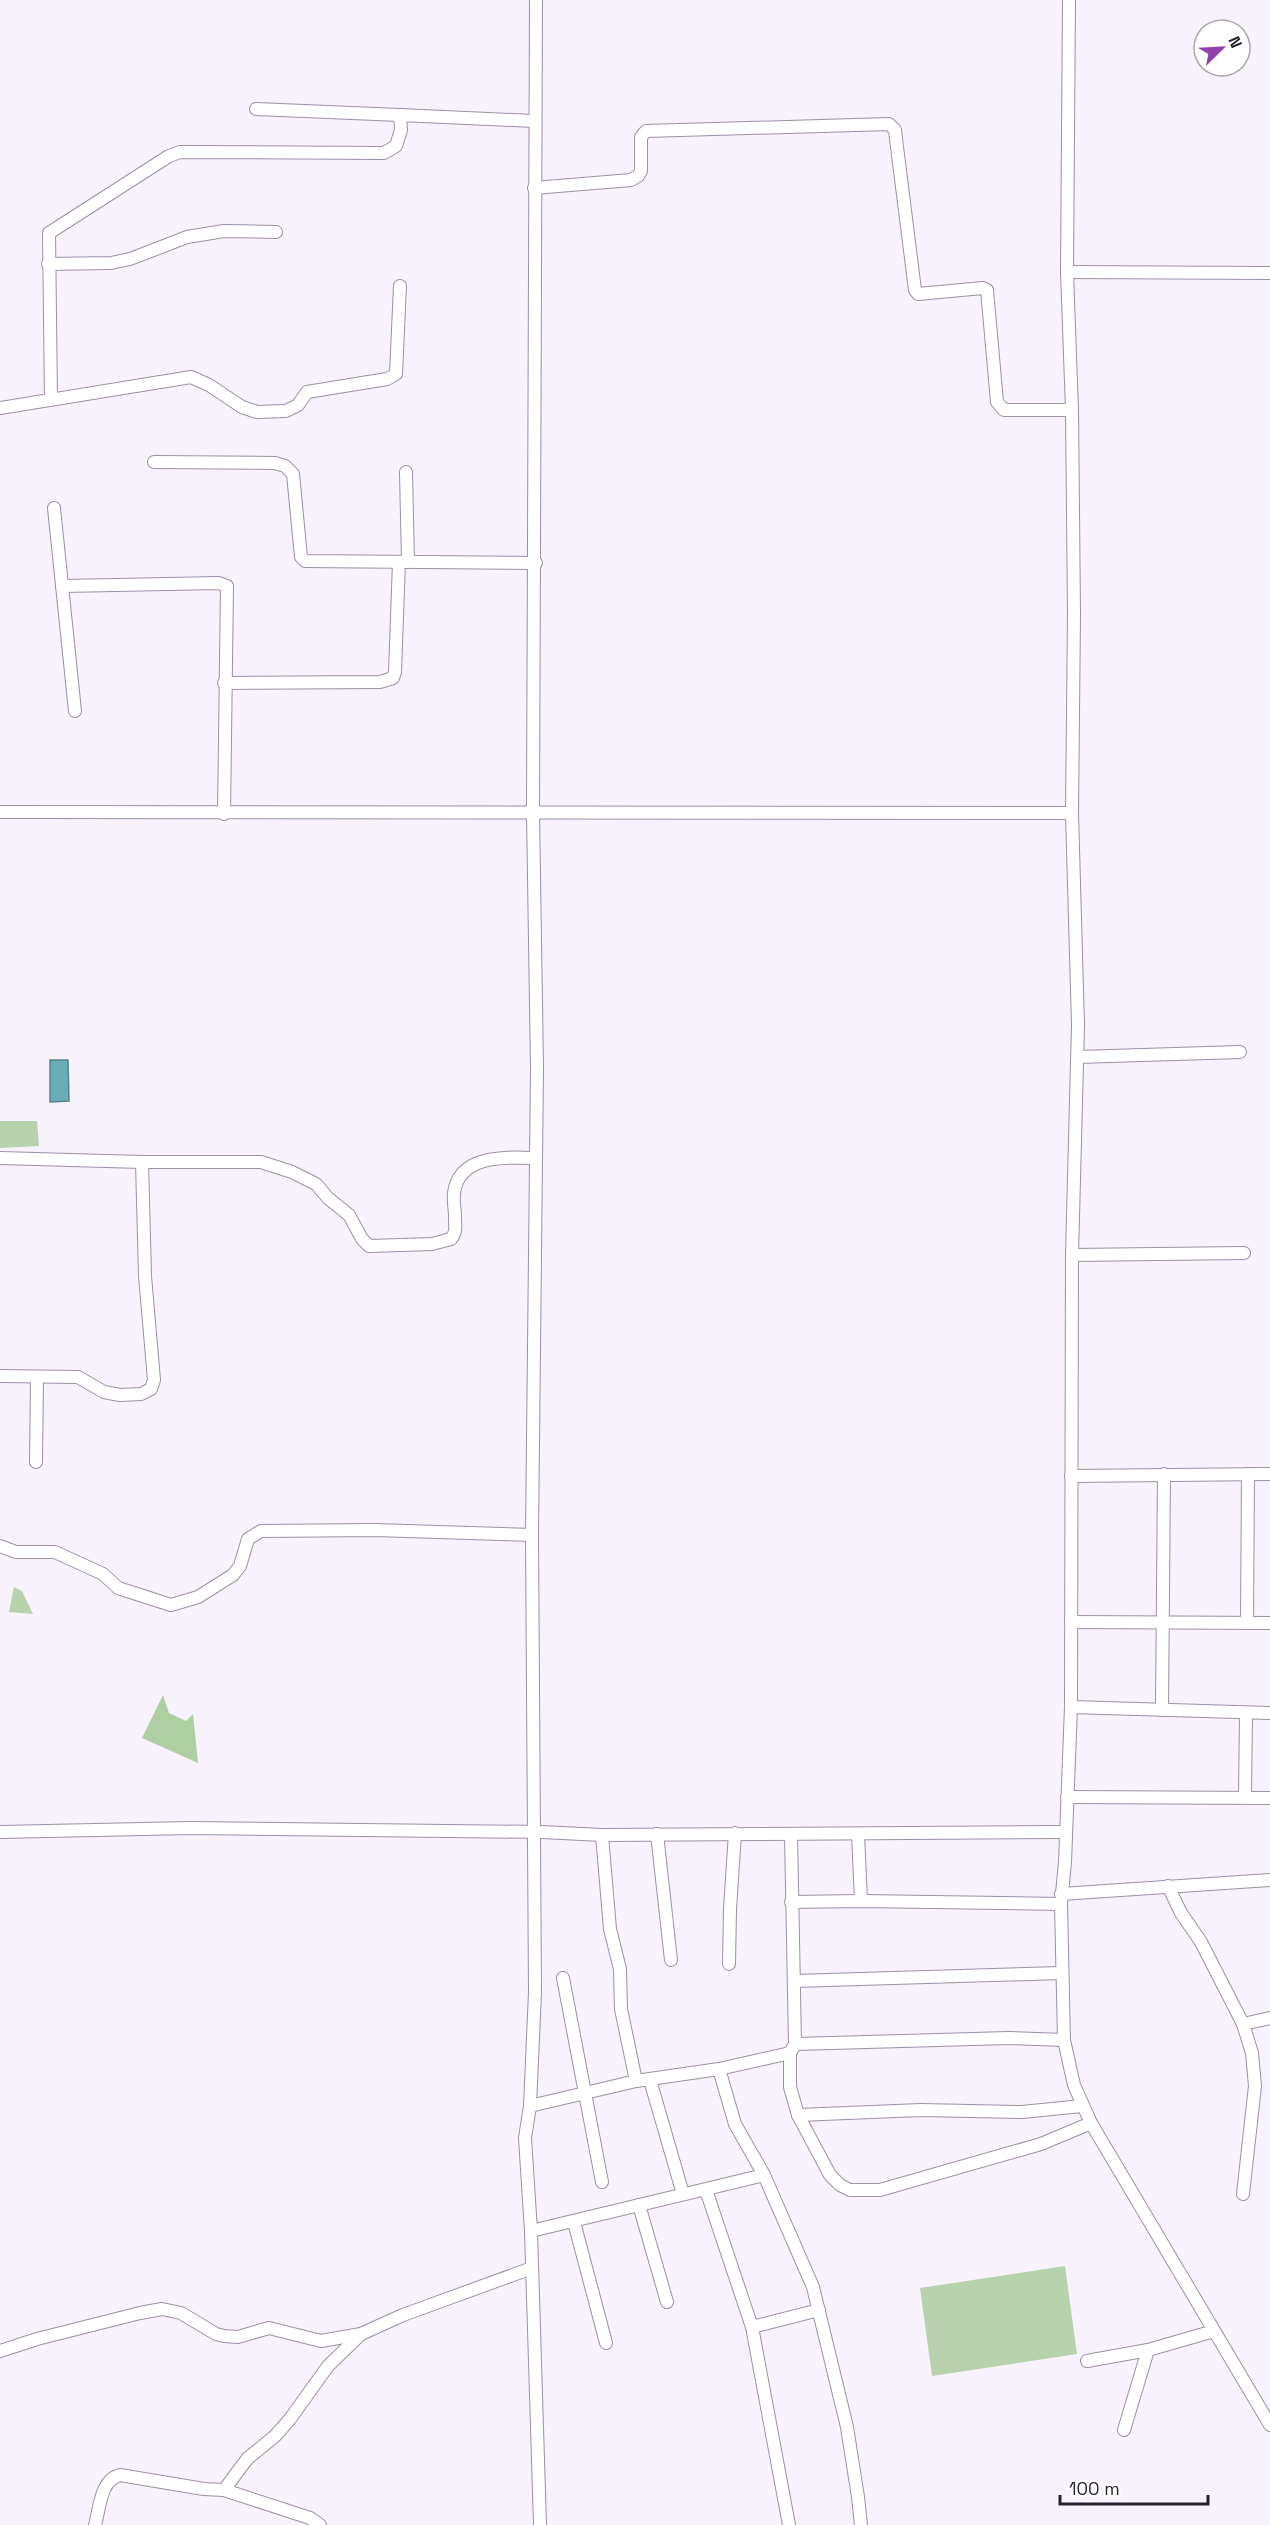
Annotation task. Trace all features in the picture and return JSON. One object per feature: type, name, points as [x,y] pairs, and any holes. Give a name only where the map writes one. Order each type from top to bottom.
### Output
[{"type":"street","points":[[536,0],[534,122],[536,563],[533,813],[536,1158],[532,1535],[535,1992],[530,2106],[525,2138],[531,2231],[540,2525]]},
{"type":"street","points":[[1069,0],[1067,272],[1072,410],[1072,813],[1078,1057],[1072,1255],[1071,1707],[1061,1899],[1065,2040],[1069,2065],[1082,2106],[1091,2123],[1270,2426]]},
{"type":"street","points":[[256,109],[534,122]]},
{"type":"street","points":[[51,400],[48,264],[50,232],[169,156],[180,152],[384,153],[396,146],[401,130],[400,115]]},
{"type":"street","points":[[534,188],[631,180],[641,171],[641,137],[646,131],[889,124],[895,130],[914,285],[918,294],[983,288],[987,290],[996,402],[999,407],[1005,411],[1072,410]]},
{"type":"street","points":[[48,264],[111,263],[130,259],[187,237],[224,231],[276,232]]},
{"type":"street","points":[[1067,272],[1270,273]]},
{"type":"street","points":[[0,408],[191,377],[209,385],[249,411],[267,412],[290,409],[298,405],[307,392],[387,380],[396,374],[398,367],[400,286]]},
{"type":"street","points":[[154,462],[275,463],[285,466],[292,474],[301,557],[311,562],[536,563]]},
{"type":"street","points":[[224,683],[380,682],[393,678],[403,562],[406,472]]},
{"type":"street","points":[[54,508],[75,711]]},
{"type":"street","points":[[63,586],[224,584],[227,587],[224,814]]},
{"type":"street","points":[[0,812],[1072,813]]},
{"type":"street","points":[[1078,1057],[1240,1052]]},
{"type":"street","points":[[0,1158],[142,1162],[250,1161],[271,1164],[316,1184],[328,1198],[347,1212],[362,1239],[373,1246],[432,1244],[451,1239],[456,1231],[454,1192],[461,1174],[471,1166],[495,1157],[536,1158]]},
{"type":"street","points":[[0,1376],[82,1378],[98,1390],[120,1395],[141,1394],[153,1386],[145,1276],[142,1162]]},
{"type":"street","points":[[1072,1255],[1245,1253]]},
{"type":"street","points":[[36,1462],[37,1377]]},
{"type":"street","points":[[1162,1710],[1164,1474]]},
{"type":"street","points":[[1247,1623],[1248,1474]]},
{"type":"street","points":[[1071,1476],[1270,1474]]},
{"type":"street","points":[[0,1546],[16,1552],[55,1552],[103,1574],[118,1588],[171,1605],[198,1597],[233,1575],[240,1566],[248,1539],[261,1531],[375,1530],[532,1535]]},
{"type":"street","points":[[1071,1622],[1270,1623]]},
{"type":"street","points":[[1071,1707],[1270,1713]]},
{"type":"street","points":[[1245,1713],[1245,1797]]},
{"type":"street","points":[[1067,1797],[1270,1798]]},
{"type":"street","points":[[0,1832],[190,1828],[534,1832],[602,1835],[1066,1832]]},
{"type":"street","points":[[729,1964],[735,1833]]},
{"type":"street","points":[[657,1834],[671,1960]]},
{"type":"street","points":[[791,1834],[794,1981],[790,2087],[798,2115],[830,2175],[840,2186],[861,2192],[880,2190],[1041,2144],[1091,2123]]},
{"type":"street","points":[[858,1834],[861,1900]]},
{"type":"street","points":[[602,1835],[610,1929],[620,1969],[621,2009],[636,2081]]},
{"type":"street","points":[[791,1902],[1061,1899],[1168,1886],[1270,1880]]},
{"type":"street","points":[[1168,1886],[1180,1913],[1201,1942],[1243,2025],[1252,2053],[1255,2086],[1243,2194]]},
{"type":"street","points":[[794,1981],[1062,1973]]},
{"type":"street","points":[[563,1978],[602,2182]]},
{"type":"street","points":[[1243,2025],[1270,2018]]},
{"type":"street","points":[[530,2106],[636,2081],[719,2069],[792,2048],[1009,2038],[1065,2040]]},
{"type":"street","points":[[719,2069],[735,2124],[764,2175],[813,2287],[847,2427],[861,2525]]},
{"type":"street","points":[[650,2080],[683,2194]]},
{"type":"street","points":[[798,2115],[921,2110],[1023,2112],[1082,2106]]},
{"type":"street","points":[[531,2231],[764,2175]]},
{"type":"street","points":[[706,2190],[752,2327],[789,2525]]},
{"type":"street","points":[[639,2205],[667,2302]]},
{"type":"street","points":[[574,2222],[606,2343]]},
{"type":"street","points":[[0,2351],[37,2339],[162,2309],[181,2313],[216,2334],[224,2336],[245,2335],[266,2328],[321,2341],[361,2334],[383,2323],[532,2268]]},
{"type":"street","points":[[752,2327],[819,2310]]},
{"type":"street","points":[[1087,2361],[1148,2350],[1214,2331]]},
{"type":"street","points":[[224,2490],[247,2458],[274,2436],[290,2419],[328,2366],[361,2334]]},
{"type":"street","points":[[1124,2430],[1148,2350]]},
{"type":"street","points":[[95,2525],[107,2482],[120,2475],[204,2489],[224,2490],[310,2518],[320,2525]]},
{"type":"green space","points":[[0,1121],[37,1121],[39,1146],[0,1148]]},
{"type":"green space","points":[[14,1587],[22,1591],[33,1614],[9,1612]]},
{"type":"green space","points":[[163,1695],[169,1713],[186,1721],[193,1714],[198,1763],[142,1738]]},
{"type":"green space","points":[[1065,2266],[1077,2354],[932,2376],[920,2288]]},
{"type":"water","points":[[50,1060],[68,1060],[69,1101],[50,1102]]}]
